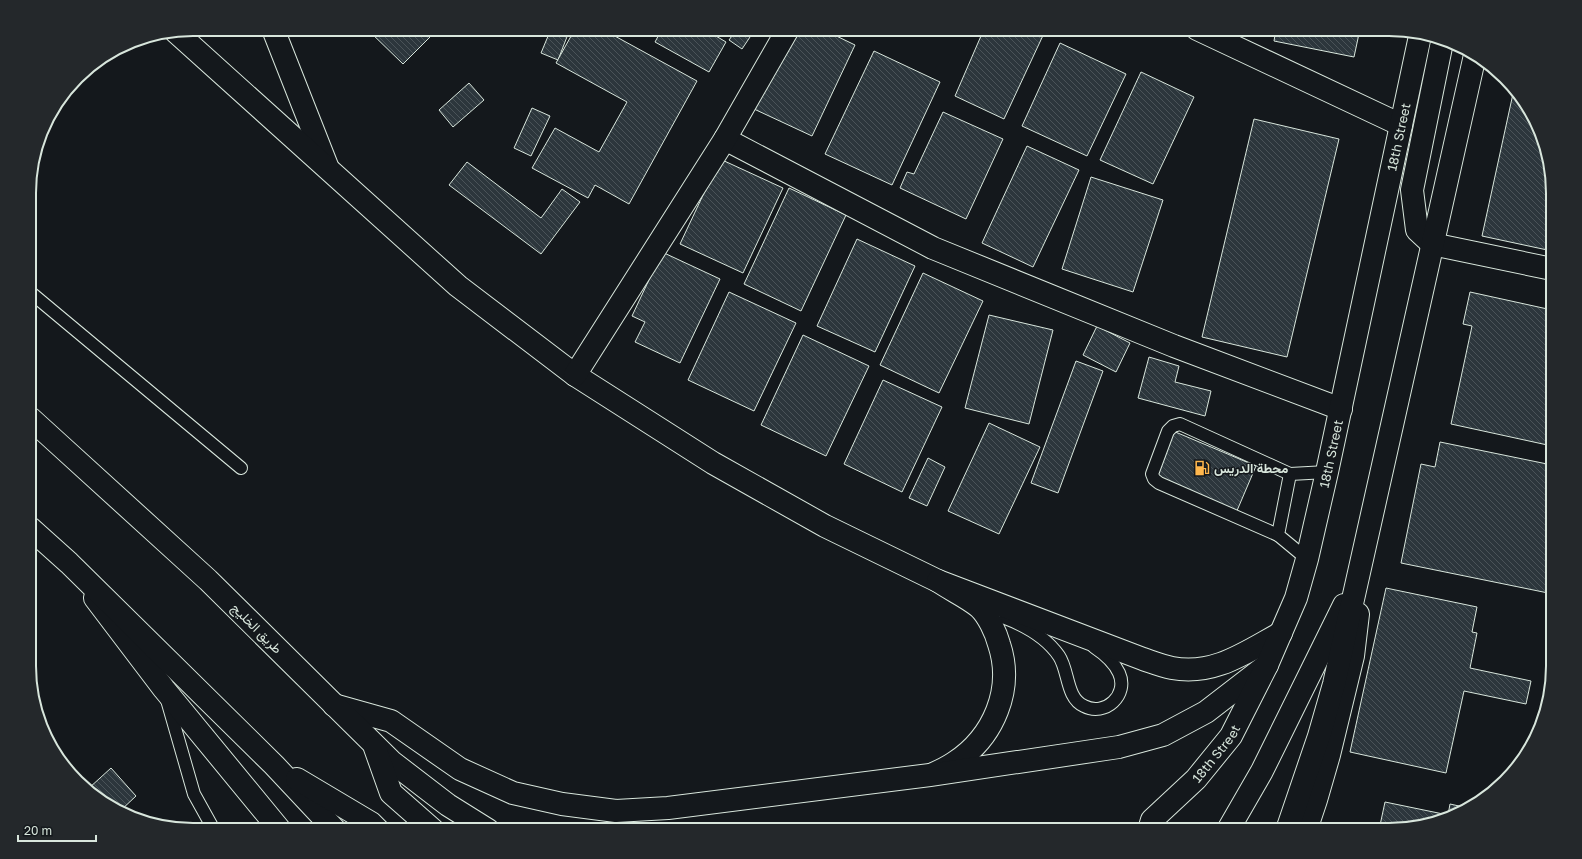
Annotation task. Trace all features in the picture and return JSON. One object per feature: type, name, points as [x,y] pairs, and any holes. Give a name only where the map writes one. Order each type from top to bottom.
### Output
[{"type":"street","points":[[181,36],[458,286],[575,375],[713,463],[825,526],[938,581],[1143,659],[1172,668],[1200,670],[1226,664],[1281,633]]},
{"type":"street","points":[[276,36],[328,169]]},
{"type":"street","points":[[575,375],[725,139],[784,36]]},
{"type":"street","points":[[1212,36],[1401,125]]},
{"type":"street","name":"18th Street","points":[[1151,823],[1152,820],[1196,779],[1231,736],[1267,665],[1296,598],[1307,559],[1341,409],[1419,39]]},
{"type":"street","points":[[1441,45],[1412,190],[1417,230],[1432,244],[1546,268]]},
{"type":"street","points":[[1289,823],[1319,736],[1334,684],[1363,560],[1432,244],[1474,62]]},
{"type":"street","points":[[725,139],[933,248],[1174,346],[1341,409]]},
{"type":"street","name":"طريق الخليج","points":[[36,423],[208,580],[392,762],[448,805],[477,823]]},
{"type":"street","points":[[36,534],[274,765],[328,823]]},
{"type":"street","points":[[1232,823],[1262,771],[1343,606],[1363,560]]},
{"type":"street","points":[[1308,823],[1322,778],[1353,656],[1363,560]]},
{"type":"street","points":[[69,564],[164,689],[274,823]]},
{"type":"street","points":[[930,775],[954,763],[977,743],[993,723],[1001,701],[1005,676],[1003,657],[995,630],[980,608],[938,581]]},
{"type":"street","points":[[334,705],[391,721],[460,770],[513,793],[562,804],[616,811],[668,808],[930,775],[1119,747],[1163,735],[1206,712],[1267,665]]},
{"type":"street","points":[[373,743],[391,792],[425,823]]},
{"type":"street","points":[[274,765],[371,823]]},
{"type":"lane","points":[[36,297],[241,468]]},
{"type":"lane","points":[[1307,559],[1278,535],[1159,483],[1154,479],[1152,474],[1168,431],[1173,426],[1180,424],[1290,474],[1327,472]]},
{"type":"lane","points":[[1278,535],[1290,474]]},
{"type":"lane","points":[[980,608],[1020,624],[1038,634],[1051,645],[1060,657],[1066,670],[1072,694],[1076,702],[1084,707],[1093,709],[1102,709],[1110,706],[1116,700],[1120,692],[1121,682],[1119,673],[1102,653],[1074,633]]},
{"type":"lane","points":[[164,689],[194,794],[210,823]]},
{"type":"building","points":[[374,36],[431,36],[403,64]]},
{"type":"building","points":[[548,36],[567,36],[558,60],[541,53]]},
{"type":"building","points":[[571,36],[615,36],[697,81],[629,204],[595,185],[588,198],[532,168],[555,128],[599,152],[627,102],[556,63]]},
{"type":"building","points":[[658,36],[716,36],[726,42],[709,72],[655,42]]},
{"type":"building","points":[[732,36],[751,36],[742,49],[729,40]]},
{"type":"building","points":[[789,36],[836,36],[855,45],[812,136],[754,109]]},
{"type":"building","points":[[981,36],[1043,36],[1004,119],[955,96]]},
{"type":"building","points":[[1275,36],[1358,36],[1354,57],[1274,41]]},
{"type":"building","points":[[1060,43],[1126,74],[1087,156],[1022,126]]},
{"type":"building","points":[[874,51],[940,82],[892,185],[825,154]]},
{"type":"building","points":[[1141,72],[1194,97],[1153,184],[1100,160]]},
{"type":"building","points":[[469,83],[484,100],[453,127],[439,110]]},
{"type":"building","points":[[1512,97],[1530,124],[1541,153],[1546,183],[1546,250],[1482,236]]},
{"type":"building","points":[[532,108],[550,116],[531,156],[514,148]]},
{"type":"building","points":[[943,112],[1003,139],[966,219],[900,188],[907,172],[914,174]]},
{"type":"building","points":[[1254,119],[1339,139],[1287,357],[1202,337]]},
{"type":"building","points":[[1027,146],[1079,170],[1033,267],[982,243]]},
{"type":"building","points":[[720,159],[783,188],[743,273],[680,244]]},
{"type":"building","points":[[467,162],[541,218],[562,189],[580,202],[541,254],[449,185]]},
{"type":"building","points":[[1091,177],[1163,200],[1133,292],[1062,269]]},
{"type":"building","points":[[789,188],[846,215],[801,311],[744,284]]},
{"type":"building","points":[[857,239],[915,266],[875,352],[817,326]]},
{"type":"building","points":[[662,252],[720,279],[680,363],[635,342],[645,322],[632,316]]},
{"type":"building","points":[[923,273],[983,301],[939,393],[880,365]]},
{"type":"building","points":[[729,292],[796,323],[754,411],[688,380]]},
{"type":"building","points":[[1470,292],[1546,309],[1546,445],[1451,424],[1472,326],[1463,324]]},
{"type":"building","points":[[989,315],[1053,330],[1029,424],[965,408]]},
{"type":"building","points":[[1097,326],[1130,343],[1116,372],[1083,355]]},
{"type":"building","points":[[803,335],[869,366],[826,456],[761,425]]},
{"type":"building","points":[[1149,357],[1179,366],[1175,382],[1211,391],[1205,416],[1138,398]]},
{"type":"building","points":[[1076,361],[1103,371],[1058,493],[1031,483]]},
{"type":"building","points":[[883,380],[942,407],[902,492],[844,464]]},
{"type":"building","points":[[989,423],[1040,447],[999,534],[948,511]]},
{"type":"building","points":[[1166,428],[1256,466],[1236,513],[1147,474]]},
{"type":"building","points":[[1440,442],[1546,464],[1546,593],[1401,563],[1421,464],[1435,467]]},
{"type":"building","points":[[928,458],[945,467],[927,506],[909,498]]},
{"type":"building","points":[[1386,588],[1477,607],[1472,632],[1477,633],[1470,668],[1531,681],[1526,704],[1464,691],[1446,773],[1350,752]]},
{"type":"building","points":[[111,768],[136,796],[124,807],[92,785]]},
{"type":"building","points":[[1385,802],[1442,814],[1409,822],[1380,823]]},
{"type":"building","points":[[1450,804],[1460,806],[1449,811]]},
{"type":"place","name":"محطة الدريس","points":[[1202,468]]}]
